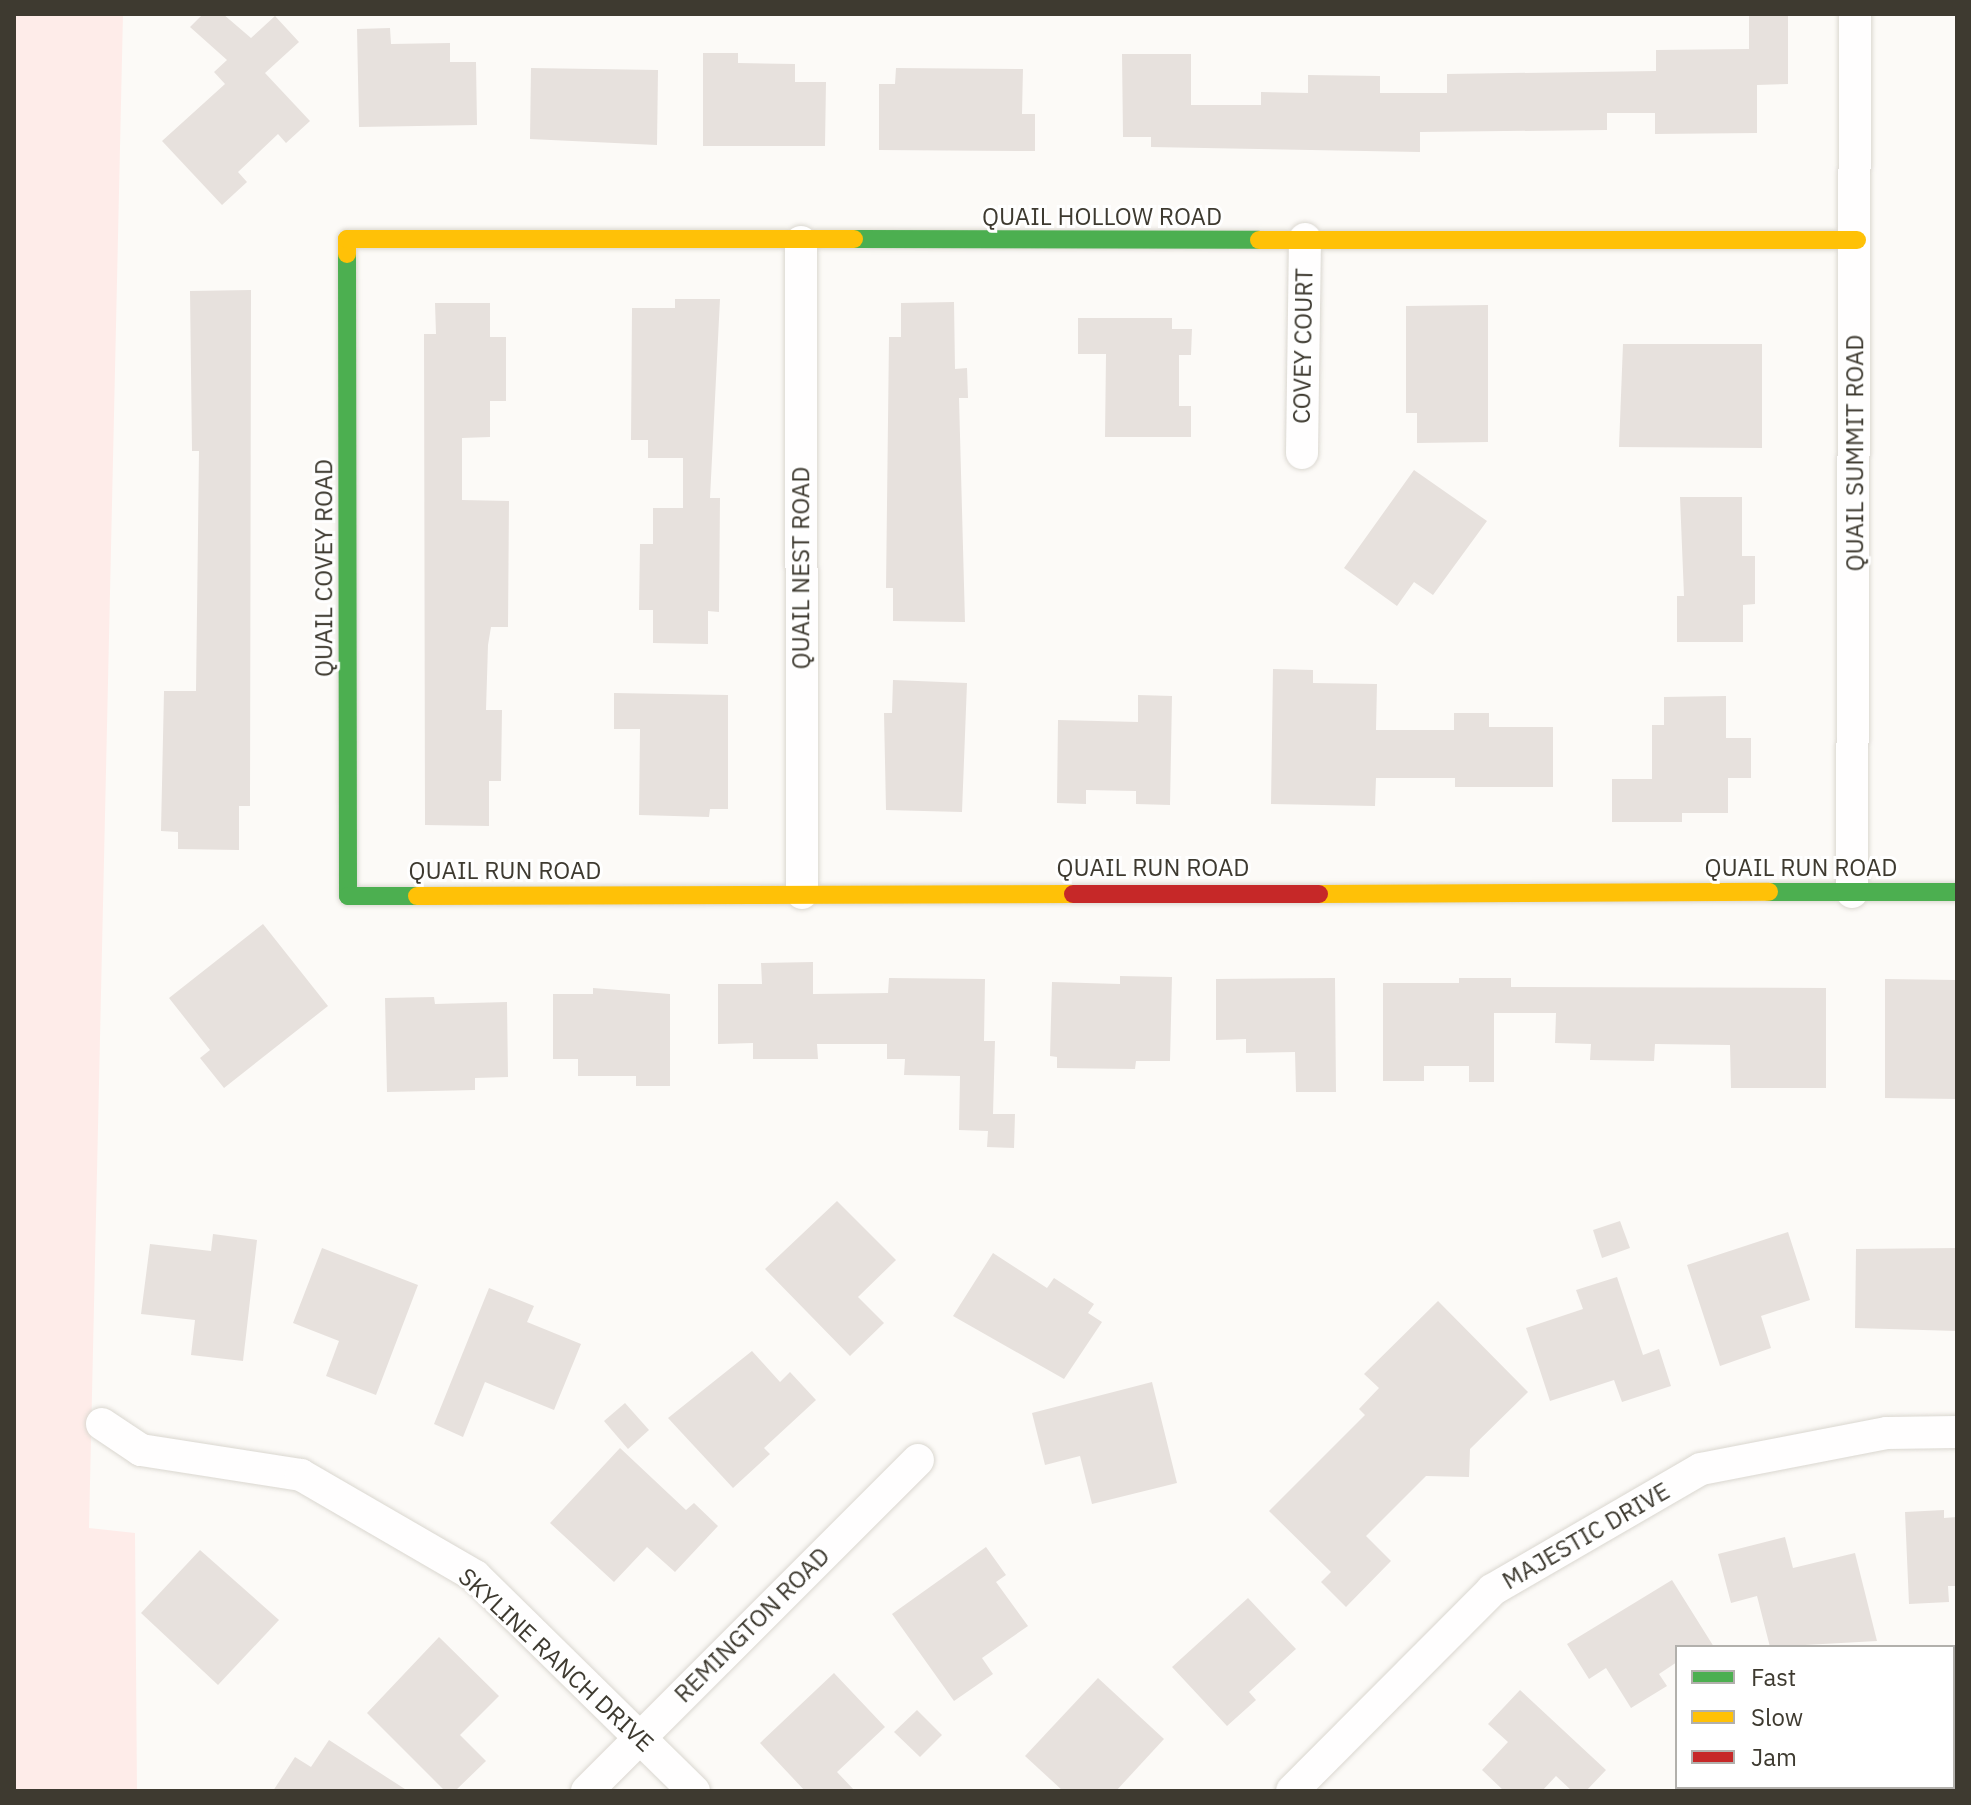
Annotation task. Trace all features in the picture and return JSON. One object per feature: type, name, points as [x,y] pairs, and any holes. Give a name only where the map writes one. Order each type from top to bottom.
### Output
[{"type":"street","name":"QUAIL SUMMIT ROAD","points":[[1852,892],[1857,240],[1855,14]]},
{"type":"street","name":"QUAIL HOLLOW ROAD","points":[[347,239],[801,242],[1857,240]]},
{"type":"street","name":"QUAIL COVEY ROAD","points":[[347,239],[348,896]]},
{"type":"street","name":"COVEY COURT","points":[[1302,453],[1305,239]]},
{"type":"street","name":"QUAIL NEST ROAD","points":[[801,242],[802,893]]},
{"type":"street","name":"QUAIL RUN ROAD","points":[[348,896],[1957,892]]},
{"type":"street","name":"SKYLINE RANCH DRIVE","points":[[102,1424],[141,1450],[301,1475],[475,1576],[694,1791]]},
{"type":"street","name":"MAJESTIC DRIVE","points":[[1292,1791],[1492,1590],[1701,1469],[1887,1433],[1957,1432]]},
{"type":"street","name":"REMINGTON ROAD","points":[[587,1791],[918,1460]]},
{"type":"shaded area","points":[[14,14],[123,14],[89,1528],[135,1533],[137,1791],[14,1791]]},
{"type":"building","points":[[203,14],[223,14],[251,38],[275,16],[299,42],[265,73],[310,121],[286,143],[278,134],[238,172],[247,182],[222,205],[162,141],[225,84],[214,72],[227,60],[190,27]]},
{"type":"building","points":[[1749,14],[1788,14],[1788,84],[1757,85],[1757,133],[1655,134],[1655,113],[1607,113],[1607,130],[1420,132],[1420,152],[1151,147],[1151,137],[1123,137],[1122,54],[1191,54],[1191,105],[1261,105],[1261,92],[1308,93],[1308,75],[1380,76],[1380,93],[1447,93],[1447,74],[1656,71],[1656,50],[1749,49]]},
{"type":"building","points":[[390,28],[391,44],[450,43],[450,62],[476,62],[477,125],[359,127],[357,29]]},
{"type":"building","points":[[703,53],[738,53],[738,63],[795,64],[795,82],[826,82],[825,146],[703,146]]},
{"type":"building","points":[[531,68],[658,70],[657,145],[530,139]]},
{"type":"building","points":[[896,68],[1023,69],[1022,114],[1035,114],[1035,151],[879,150],[879,84],[895,84]]},
{"type":"building","points":[[251,290],[250,806],[239,806],[239,850],[178,849],[178,832],[161,831],[164,691],[196,691],[199,451],[192,451],[190,291]]},
{"type":"building","points":[[675,299],[720,299],[710,498],[720,498],[719,612],[708,611],[708,644],[653,643],[653,610],[639,610],[640,544],[653,544],[653,508],[683,508],[683,458],[648,458],[648,440],[631,440],[632,308],[675,308]]},
{"type":"building","points":[[954,302],[955,369],[967,368],[968,398],[959,398],[965,622],[893,621],[893,588],[886,588],[889,337],[901,337],[901,303]]},
{"type":"building","points":[[435,303],[490,303],[490,337],[506,337],[506,401],[490,401],[490,437],[462,438],[462,500],[509,501],[508,627],[491,627],[488,645],[486,710],[502,710],[501,781],[489,781],[489,826],[425,825],[424,334],[436,334]]},
{"type":"building","points":[[1488,305],[1488,442],[1417,443],[1417,413],[1406,413],[1406,306]]},
{"type":"building","points":[[1078,318],[1172,318],[1172,329],[1192,329],[1191,355],[1179,355],[1179,406],[1191,406],[1191,437],[1105,437],[1106,354],[1078,354]]},
{"type":"building","points":[[1623,344],[1762,344],[1762,448],[1619,447]]},
{"type":"building","points":[[1414,470],[1487,521],[1433,595],[1414,582],[1397,606],[1344,568]]},
{"type":"building","points":[[1680,497],[1742,497],[1742,556],[1755,556],[1755,604],[1743,605],[1743,642],[1677,642],[1677,596],[1684,596]]},
{"type":"building","points":[[1273,669],[1313,670],[1313,683],[1377,684],[1376,730],[1454,730],[1454,713],[1489,713],[1489,727],[1553,727],[1553,787],[1455,787],[1455,778],[1376,778],[1375,806],[1271,804]]},
{"type":"building","points":[[893,680],[967,683],[962,812],[886,810],[884,713],[892,713]]},
{"type":"building","points":[[614,693],[728,695],[728,809],[710,809],[709,817],[639,815],[640,729],[614,729]]},
{"type":"building","points":[[1138,695],[1172,696],[1170,805],[1136,804],[1136,791],[1086,790],[1086,804],[1057,803],[1058,720],[1138,722]]},
{"type":"building","points":[[1726,696],[1726,738],[1751,738],[1751,778],[1728,778],[1728,813],[1682,813],[1682,822],[1612,822],[1612,779],[1652,779],[1652,725],[1664,725],[1664,697]]},
{"type":"building","points":[[263,924],[328,1006],[224,1088],[200,1058],[210,1050],[169,998]]},
{"type":"building","points":[[813,962],[813,994],[888,993],[889,978],[985,979],[984,1041],[995,1041],[993,1114],[1015,1114],[1014,1148],[987,1147],[988,1131],[959,1130],[960,1076],[904,1075],[905,1059],[887,1059],[887,1044],[817,1044],[818,1059],[753,1059],[753,1043],[718,1044],[718,984],[762,984],[761,963]]},
{"type":"building","points":[[1120,976],[1172,977],[1170,1061],[1136,1061],[1135,1069],[1057,1068],[1057,1057],[1050,1056],[1052,982],[1120,984]]},
{"type":"building","points":[[1335,978],[1336,1092],[1296,1092],[1295,1052],[1246,1053],[1246,1039],[1216,1040],[1216,979]]},
{"type":"building","points":[[1459,978],[1511,978],[1511,987],[1826,988],[1826,1088],[1731,1088],[1730,1045],[1655,1044],[1654,1061],[1590,1060],[1591,1044],[1555,1043],[1556,1013],[1494,1013],[1494,1082],[1469,1082],[1469,1066],[1424,1066],[1424,1081],[1383,1081],[1383,983],[1459,983]]},
{"type":"building","points":[[1885,979],[1957,980],[1957,1099],[1885,1098]]},
{"type":"building","points":[[593,988],[670,994],[670,1086],[636,1086],[636,1076],[578,1076],[578,1059],[553,1059],[553,994],[593,994]]},
{"type":"building","points":[[434,997],[435,1004],[507,1002],[508,1077],[475,1078],[475,1090],[387,1092],[385,998]]},
{"type":"building","points":[[837,1201],[896,1260],[858,1297],[884,1323],[850,1356],[765,1269]]},
{"type":"building","points":[[1620,1221],[1630,1248],[1602,1258],[1593,1230]]},
{"type":"building","points":[[1788,1232],[1810,1300],[1761,1316],[1771,1348],[1720,1366],[1687,1265]]},
{"type":"building","points":[[213,1234],[257,1240],[243,1361],[191,1355],[195,1320],[141,1314],[150,1244],[211,1251]]},
{"type":"building","points":[[322,1248],[418,1285],[376,1395],[326,1376],[339,1341],[293,1323]]},
{"type":"building","points":[[1957,1248],[1957,1331],[1855,1328],[1856,1249]]},
{"type":"building","points":[[993,1253],[1047,1288],[1054,1278],[1094,1304],[1088,1313],[1102,1322],[1064,1379],[953,1316]]},
{"type":"building","points":[[1617,1277],[1643,1355],[1659,1349],[1671,1386],[1622,1402],[1614,1380],[1550,1401],[1526,1328],[1583,1309],[1576,1290]]},
{"type":"building","points":[[489,1288],[534,1306],[527,1322],[581,1344],[554,1410],[485,1382],[463,1437],[434,1424]]},
{"type":"building","points":[[1438,1301],[1528,1392],[1470,1449],[1469,1477],[1426,1476],[1366,1536],[1391,1561],[1346,1607],[1321,1582],[1331,1572],[1269,1511],[1365,1415],[1359,1409],[1379,1388],[1364,1374]]},
{"type":"building","points":[[752,1351],[780,1382],[790,1372],[816,1400],[764,1448],[770,1454],[733,1488],[668,1418]]},
{"type":"building","points":[[1152,1382],[1177,1483],[1092,1504],[1080,1456],[1045,1465],[1032,1413]]},
{"type":"building","points":[[625,1403],[649,1430],[628,1449],[604,1421]]},
{"type":"building","points":[[620,1448],[686,1510],[694,1503],[718,1526],[675,1572],[647,1547],[614,1582],[550,1523]]},
{"type":"building","points":[[1944,1510],[1944,1518],[1957,1517],[1957,1586],[1948,1586],[1949,1602],[1909,1604],[1905,1512]]},
{"type":"building","points":[[1785,1537],[1793,1568],[1855,1553],[1877,1641],[1769,1645],[1757,1596],[1731,1603],[1718,1554]]},
{"type":"building","points":[[986,1547],[1006,1575],[996,1582],[1028,1626],[982,1658],[993,1674],[954,1701],[892,1614]]},
{"type":"building","points":[[200,1550],[279,1620],[218,1685],[141,1613]]},
{"type":"building","points":[[1672,1580],[1713,1645],[1675,1645],[1675,1663],[1659,1674],[1667,1686],[1631,1708],[1606,1668],[1589,1679],[1567,1644]]},
{"type":"building","points":[[1248,1598],[1296,1649],[1249,1692],[1256,1700],[1227,1726],[1172,1667]]},
{"type":"building","points":[[439,1637],[499,1696],[460,1735],[486,1761],[455,1791],[445,1791],[367,1713]]},
{"type":"building","points":[[834,1673],[885,1727],[837,1772],[855,1791],[805,1791],[760,1743]]},
{"type":"building","points":[[1098,1678],[1164,1739],[1116,1791],[1063,1791],[1025,1756]]},
{"type":"building","points":[[1520,1690],[1606,1770],[1586,1791],[1572,1791],[1556,1776],[1542,1791],[1504,1791],[1482,1770],[1508,1742],[1488,1724]]},
{"type":"building","points":[[917,1710],[942,1735],[920,1757],[894,1732]]},
{"type":"building","points":[[329,1740],[408,1791],[273,1791],[295,1757],[311,1767]]},
{"type":"traffic: fast","points":[[854,239],[1259,240]]},
{"type":"traffic: fast","points":[[347,254],[348,896],[417,896]]},
{"type":"traffic: fast","points":[[1769,892],[1957,892]]},
{"type":"traffic: slow","points":[[347,254],[347,239],[854,239]]},
{"type":"traffic: slow","points":[[1259,240],[1857,240]]},
{"type":"traffic: slow","points":[[1319,894],[1769,892]]},
{"type":"traffic: slow","points":[[417,896],[1073,894]]},
{"type":"traffic: jam","points":[[1073,894],[1319,894]]}]
